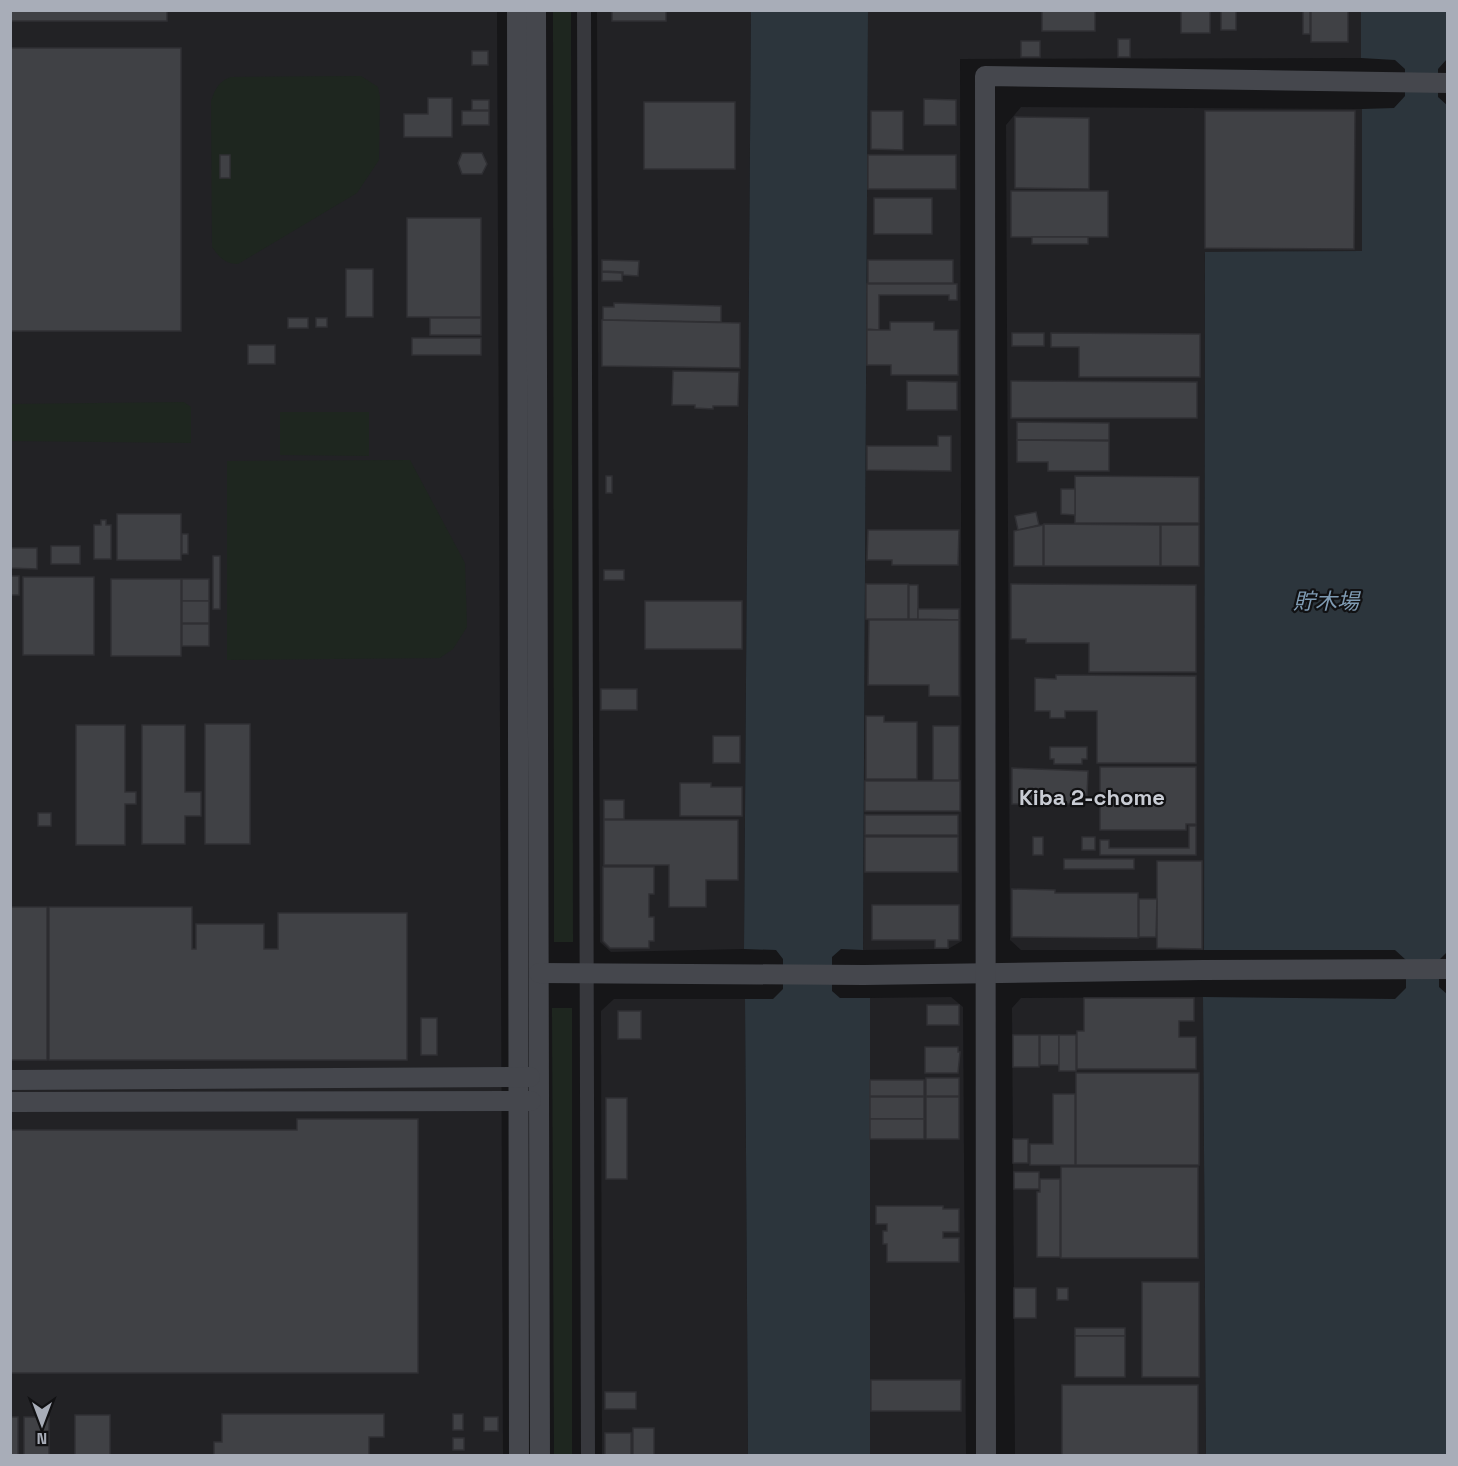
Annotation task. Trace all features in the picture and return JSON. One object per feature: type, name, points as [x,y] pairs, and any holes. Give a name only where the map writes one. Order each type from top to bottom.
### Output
[{"type":"street","points":[[517,10],[519,1455]]},
{"type":"street","points":[[536,10],[540,1455]]},
{"type":"street","points":[[584,10],[588,1455]]},
{"type":"street","points":[[986,1455],[985,76],[1448,83]]},
{"type":"street","points":[[538,973],[864,975],[1448,969]]},
{"type":"street","points":[[10,1080],[539,1077]]},
{"type":"street","points":[[10,1102],[539,1101]]},
{"type":"shaded area","points":[[10,11],[497,11],[503,1455],[11,1455]]},
{"type":"shaded area","points":[[553,11],[571,11],[573,942],[554,942]]},
{"type":"shaded area","points":[[597,11],[751,11],[744,949],[611,952],[600,942]]},
{"type":"shaded area","points":[[868,11],[1361,11],[1361,58],[960,59],[962,941],[948,949],[863,950]]},
{"type":"shaded area","points":[[361,76],[378,87],[380,97],[379,160],[357,193],[238,264],[229,263],[223,259],[212,247],[211,101],[218,86],[231,77]]},
{"type":"shaded area","points":[[1021,107],[1362,109],[1362,251],[1205,253],[1204,950],[1021,950],[1010,940],[1006,125]]},
{"type":"shaded area","points":[[184,402],[191,407],[191,443],[11,441],[11,404]]},
{"type":"shaded area","points":[[280,412],[369,412],[369,456],[280,455]]},
{"type":"shaded area","points":[[410,460],[465,563],[467,627],[453,649],[440,658],[227,660],[227,461]]},
{"type":"shaded area","points":[[951,997],[963,1007],[966,1455],[870,1455],[870,998]]},
{"type":"shaded area","points":[[1203,997],[1206,1455],[1015,1455],[1012,1008],[1021,998]]},
{"type":"shaded area","points":[[614,999],[745,999],[748,1455],[602,1455],[601,1011]]},
{"type":"shaded area","points":[[552,1008],[572,1008],[572,1456],[554,1455]]},
{"type":"water","points":[[751,11],[868,11],[863,950],[841,949],[832,957],[832,991],[840,998],[870,998],[870,1455],[748,1455],[745,999],[773,999],[783,989],[783,959],[776,950],[744,949]]},
{"type":"water","name":"貯木場","points":[[1361,11],[1447,11],[1447,59],[1438,69],[1438,97],[1448,106],[1448,951],[1439,960],[1439,987],[1448,995],[1447,1455],[1206,1455],[1203,997],[1395,999],[1406,988],[1406,960],[1395,950],[1204,950],[1205,252],[1362,251],[1362,109],[1394,108],[1405,96],[1405,69],[1395,60],[1361,58]]},
{"type":"building","points":[[10,10],[167,10],[167,21],[10,21]]},
{"type":"building","points":[[612,10],[666,10],[666,21],[612,21]]},
{"type":"building","points":[[1042,10],[1095,10],[1095,31],[1042,31]]},
{"type":"building","points":[[1181,10],[1210,10],[1210,33],[1181,33]]},
{"type":"building","points":[[1221,10],[1236,10],[1236,30],[1221,30]]},
{"type":"building","points":[[1303,10],[1310,10],[1310,34],[1303,34]]},
{"type":"building","points":[[1311,10],[1348,10],[1348,42],[1311,42]]},
{"type":"building","points":[[1118,39],[1130,39],[1130,57],[1118,57]]},
{"type":"building","points":[[1021,41],[1040,41],[1040,57],[1021,57]]},
{"type":"building","points":[[10,48],[181,48],[181,331],[10,331]]},
{"type":"building","points":[[472,51],[488,51],[488,65],[472,65]]},
{"type":"building","points":[[428,98],[452,98],[452,137],[404,137],[404,114],[428,114]]},
{"type":"building","points":[[924,99],[956,100],[956,125],[924,125]]},
{"type":"building","points":[[472,100],[489,100],[489,110],[472,110]]},
{"type":"building","points":[[644,102],[735,102],[735,169],[644,169]]},
{"type":"building","points":[[462,111],[489,111],[489,125],[462,125]]},
{"type":"building","points":[[871,111],[903,111],[903,150],[871,149]]},
{"type":"building","points":[[1205,111],[1355,111],[1354,249],[1205,248]]},
{"type":"building","points":[[1015,117],[1089,118],[1089,189],[1015,188]]},
{"type":"building","points":[[462,153],[482,153],[487,164],[482,174],[462,174],[458,163]]},
{"type":"building","points":[[220,155],[230,155],[230,178],[220,178]]},
{"type":"building","points":[[868,155],[956,155],[956,189],[868,189]]},
{"type":"building","points":[[1011,191],[1108,191],[1108,237],[1011,237]]},
{"type":"building","points":[[874,198],[932,198],[932,234],[874,234]]},
{"type":"building","points":[[407,218],[481,218],[481,317],[407,317]]},
{"type":"building","points":[[1032,237],[1088,237],[1088,244],[1032,244]]},
{"type":"building","points":[[602,260],[639,261],[638,276],[623,275],[623,272],[602,271]]},
{"type":"building","points":[[868,260],[953,260],[953,283],[868,283]]},
{"type":"building","points":[[346,269],[373,269],[373,317],[346,317]]},
{"type":"building","points":[[602,272],[622,273],[622,281],[602,281]]},
{"type":"building","points":[[867,284],[957,284],[957,300],[949,300],[949,295],[879,295],[879,330],[867,329]]},
{"type":"building","points":[[614,303],[721,306],[721,322],[603,320],[603,307],[614,307]]},
{"type":"building","points":[[288,318],[308,318],[308,328],[288,328]]},
{"type":"building","points":[[316,318],[327,318],[327,327],[316,327]]},
{"type":"building","points":[[430,318],[481,318],[481,335],[430,335]]},
{"type":"building","points":[[602,320],[740,323],[740,368],[602,366]]},
{"type":"building","points":[[890,322],[934,322],[934,330],[958,330],[958,375],[891,375],[891,365],[867,365],[867,330],[890,330]]},
{"type":"building","points":[[1012,333],[1044,333],[1044,346],[1012,346]]},
{"type":"building","points":[[1051,333],[1200,334],[1200,377],[1079,377],[1079,347],[1051,347]]},
{"type":"building","points":[[412,338],[481,338],[481,355],[412,355]]},
{"type":"building","points":[[248,345],[275,345],[275,364],[248,364]]},
{"type":"building","points":[[673,371],[739,372],[738,406],[713,406],[713,409],[695,408],[695,405],[672,405]]},
{"type":"building","points":[[907,381],[957,382],[957,410],[907,410]]},
{"type":"building","points":[[1011,381],[1197,382],[1197,418],[1011,418]]},
{"type":"building","points":[[1017,422],[1109,423],[1109,440],[1017,440]]},
{"type":"building","points":[[938,436],[951,436],[951,471],[867,470],[867,446],[938,446]]},
{"type":"building","points":[[1017,440],[1109,441],[1109,471],[1048,471],[1048,462],[1017,462]]},
{"type":"building","points":[[606,476],[612,476],[612,493],[606,493]]},
{"type":"building","points":[[1075,476],[1199,477],[1199,523],[1075,523]]},
{"type":"building","points":[[1061,489],[1075,489],[1075,515],[1061,514]]},
{"type":"building","points":[[1036,512],[1039,525],[1018,530],[1015,516]]},
{"type":"building","points":[[117,514],[181,514],[181,560],[117,560]]},
{"type":"building","points":[[101,520],[106,520],[106,525],[111,525],[111,559],[94,559],[94,525],[101,525]]},
{"type":"building","points":[[1044,524],[1160,525],[1160,566],[1044,566]]},
{"type":"building","points":[[1043,525],[1043,566],[1014,566],[1014,531]]},
{"type":"building","points":[[1161,525],[1199,525],[1199,566],[1161,566]]},
{"type":"building","points":[[868,530],[959,530],[958,565],[892,565],[892,560],[867,560]]},
{"type":"building","points":[[182,534],[188,534],[188,554],[182,554]]},
{"type":"building","points":[[51,546],[80,546],[80,564],[51,564]]},
{"type":"building","points":[[10,548],[37,548],[37,569],[10,568]]},
{"type":"building","points":[[213,556],[220,556],[220,609],[213,609]]},
{"type":"building","points":[[604,570],[624,570],[624,580],[604,580]]},
{"type":"building","points":[[10,576],[19,576],[19,595],[10,595]]},
{"type":"building","points":[[23,577],[94,577],[94,655],[23,655]]},
{"type":"building","points":[[111,579],[181,579],[181,656],[111,656]]},
{"type":"building","points":[[182,579],[209,579],[209,601],[182,601]]},
{"type":"building","points":[[866,584],[908,584],[908,619],[866,619]]},
{"type":"building","points":[[1011,584],[1196,585],[1196,672],[1089,672],[1089,643],[1026,643],[1026,639],[1011,639]]},
{"type":"building","points":[[909,585],[918,585],[918,619],[909,619]]},
{"type":"building","points":[[182,601],[209,601],[209,623],[182,623]]},
{"type":"building","points":[[645,601],[742,601],[742,649],[645,649]]},
{"type":"building","points":[[918,609],[959,609],[959,620],[918,619]]},
{"type":"building","points":[[869,620],[959,620],[959,696],[929,696],[929,685],[868,685]]},
{"type":"building","points":[[182,624],[209,624],[209,646],[182,646]]},
{"type":"building","points":[[1056,675],[1196,676],[1196,763],[1097,763],[1097,711],[1065,711],[1065,718],[1050,718],[1050,711],[1035,711],[1035,678],[1056,679]]},
{"type":"building","points":[[601,689],[637,689],[637,710],[601,710]]},
{"type":"building","points":[[866,716],[884,716],[884,722],[917,722],[917,779],[866,779]]},
{"type":"building","points":[[205,724],[250,724],[250,844],[205,844]]},
{"type":"building","points":[[76,725],[125,725],[125,792],[136,792],[136,804],[125,804],[125,845],[76,845]]},
{"type":"building","points":[[142,725],[185,725],[185,792],[201,792],[201,816],[185,816],[185,844],[142,844]]},
{"type":"building","points":[[933,726],[959,726],[959,780],[933,780]]},
{"type":"building","points":[[713,736],[740,736],[740,763],[713,763]]},
{"type":"building","points":[[1050,747],[1087,747],[1087,759],[1082,759],[1082,764],[1054,764],[1054,759],[1050,759]]},
{"type":"building","points":[[1100,767],[1196,767],[1196,824],[1186,824],[1186,830],[1100,830]]},
{"type":"building","points":[[1012,768],[1088,771],[1087,796],[1073,796],[1073,804],[1012,804]]},
{"type":"building","points":[[865,781],[960,781],[960,811],[865,811]]},
{"type":"building","points":[[680,783],[711,783],[711,787],[742,787],[742,816],[680,816]]},
{"type":"building","points":[[604,800],[624,800],[624,819],[604,819]]},
{"type":"building","points":[[38,813],[51,813],[51,826],[38,826]]},
{"type":"building","points":[[865,815],[958,815],[958,835],[865,835]]},
{"type":"building","points":[[604,820],[738,820],[738,880],[706,880],[706,907],[669,907],[669,865],[604,865]]},
{"type":"building","points":[[1189,826],[1196,826],[1196,855],[1100,855],[1100,840],[1109,840],[1109,848],[1189,848]]},
{"type":"building","points":[[865,837],[958,837],[958,872],[865,872]]},
{"type":"building","points":[[1033,837],[1043,837],[1043,855],[1033,855]]},
{"type":"building","points":[[1082,837],[1095,837],[1095,850],[1082,850]]},
{"type":"building","points":[[1064,859],[1134,859],[1134,869],[1064,869]]},
{"type":"building","points":[[1157,861],[1202,861],[1202,949],[1157,948]]},
{"type":"building","points":[[603,867],[654,867],[654,894],[649,894],[649,917],[654,917],[654,941],[649,941],[649,948],[610,948],[603,941]]},
{"type":"building","points":[[1012,889],[1055,890],[1055,893],[1138,893],[1138,938],[1012,937]]},
{"type":"building","points":[[1139,899],[1157,899],[1156,937],[1139,937]]},
{"type":"building","points":[[872,905],[959,905],[959,940],[948,940],[948,948],[935,948],[935,940],[872,940]]},
{"type":"building","points":[[10,907],[47,907],[47,1060],[10,1060]]},
{"type":"building","points":[[49,907],[192,907],[192,949],[196,949],[196,924],[264,924],[264,949],[278,949],[278,913],[407,913],[407,1060],[49,1060]]},
{"type":"building","points":[[1084,998],[1194,998],[1194,1021],[1179,1021],[1179,1037],[1196,1037],[1196,1069],[1077,1069],[1077,1031],[1084,1031]]},
{"type":"building","points":[[927,1005],[959,1005],[959,1025],[927,1025]]},
{"type":"building","points":[[618,1011],[641,1011],[641,1039],[618,1039]]},
{"type":"building","points":[[421,1018],[437,1018],[437,1055],[421,1055]]},
{"type":"building","points":[[1013,1035],[1039,1035],[1039,1067],[1013,1067]]},
{"type":"building","points":[[1040,1035],[1059,1035],[1059,1065],[1040,1065]]},
{"type":"building","points":[[1059,1035],[1076,1035],[1076,1071],[1059,1071]]},
{"type":"building","points":[[925,1047],[958,1047],[958,1052],[960,1052],[958,1073],[925,1073]]},
{"type":"building","points":[[1076,1073],[1199,1073],[1199,1165],[1076,1165]]},
{"type":"building","points":[[926,1078],[959,1078],[959,1096],[926,1096]]},
{"type":"building","points":[[870,1080],[924,1080],[924,1096],[870,1096]]},
{"type":"building","points":[[1053,1094],[1075,1094],[1075,1165],[1030,1165],[1030,1144],[1053,1144]]},
{"type":"building","points":[[870,1097],[924,1097],[924,1119],[870,1119]]},
{"type":"building","points":[[926,1097],[959,1097],[959,1139],[926,1139]]},
{"type":"building","points":[[606,1098],[627,1098],[627,1179],[606,1179]]},
{"type":"building","points":[[297,1119],[418,1119],[418,1373],[10,1373],[10,1130],[297,1130]]},
{"type":"building","points":[[870,1119],[924,1119],[924,1139],[870,1139]]},
{"type":"building","points":[[1013,1139],[1028,1139],[1028,1163],[1013,1163]]},
{"type":"building","points":[[1061,1167],[1198,1167],[1198,1258],[1061,1258]]},
{"type":"building","points":[[1014,1172],[1039,1172],[1039,1189],[1014,1189]]},
{"type":"building","points":[[1040,1179],[1060,1179],[1060,1257],[1037,1257],[1037,1192],[1040,1192]]},
{"type":"building","points":[[876,1206],[943,1206],[943,1209],[959,1209],[959,1232],[943,1232],[943,1238],[959,1238],[959,1262],[887,1262],[887,1244],[883,1244],[883,1231],[887,1231],[887,1224],[876,1224]]},
{"type":"building","points":[[1142,1282],[1199,1282],[1199,1377],[1142,1377]]},
{"type":"building","points":[[1014,1288],[1036,1288],[1036,1318],[1014,1318]]},
{"type":"building","points":[[1057,1288],[1068,1288],[1068,1300],[1057,1300]]},
{"type":"building","points":[[1075,1328],[1125,1328],[1125,1336],[1075,1336]]},
{"type":"building","points":[[1075,1336],[1125,1336],[1125,1377],[1075,1377]]},
{"type":"building","points":[[871,1380],[961,1380],[961,1411],[871,1411]]},
{"type":"building","points":[[1062,1385],[1198,1385],[1198,1456],[1062,1456]]},
{"type":"building","points":[[605,1392],[636,1392],[636,1409],[605,1409]]},
{"type":"building","points":[[222,1414],[384,1414],[384,1437],[369,1437],[369,1456],[214,1456],[214,1442],[222,1442]]},
{"type":"building","points":[[453,1414],[463,1414],[463,1430],[453,1430]]},
{"type":"building","points":[[75,1415],[110,1415],[110,1456],[75,1456]]},
{"type":"building","points":[[10,1417],[18,1417],[18,1456],[10,1456]]},
{"type":"building","points":[[24,1417],[49,1417],[49,1456],[24,1456]]},
{"type":"building","points":[[484,1417],[498,1417],[498,1431],[484,1431]]},
{"type":"building","points":[[633,1428],[654,1428],[654,1456],[633,1456]]},
{"type":"building","points":[[605,1433],[631,1433],[631,1456],[605,1456]]},
{"type":"building","points":[[453,1438],[464,1438],[464,1450],[453,1450]]},
{"type":"district","name":"Kiba 2-chome","points":[[1092,797]]}]
